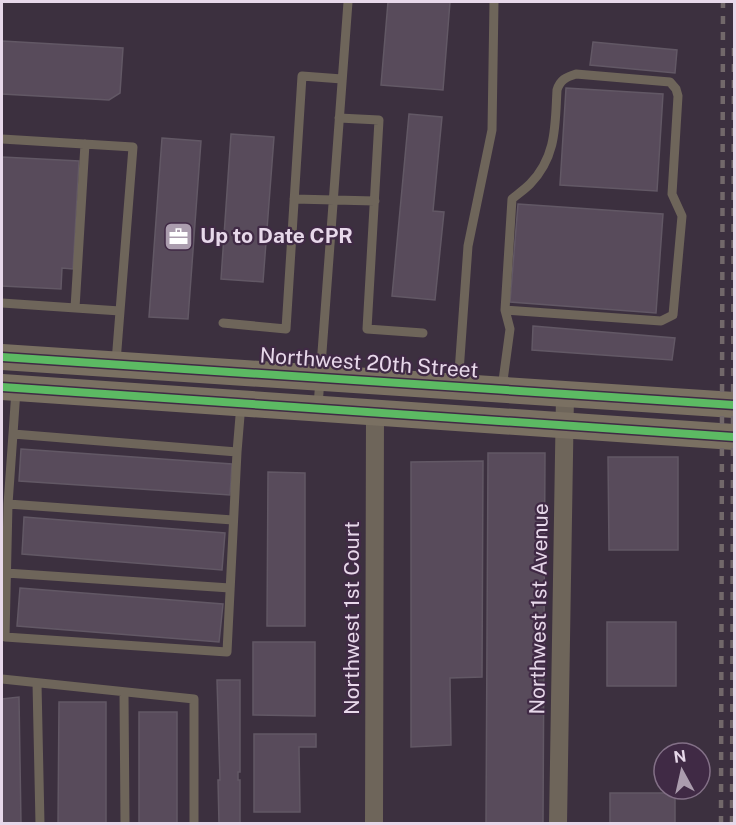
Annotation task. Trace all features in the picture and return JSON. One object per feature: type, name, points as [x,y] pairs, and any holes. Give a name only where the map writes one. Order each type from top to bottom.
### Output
[{"type":"street","name":"Northwest 20th Street","points":[[10,358],[735,405]]},
{"type":"street","points":[[10,358],[9,387],[735,437]]},
{"type":"street","points":[[409,415],[448,397],[458,387]]},
{"type":"street","name":"Northwest 1st Avenue","points":[[558,824],[565,395]]},
{"type":"street","name":"Northwest 1st Court","points":[[374,824],[375,413]]},
{"type":"lane","points":[[318,409],[348,2]]},
{"type":"lane","points":[[458,387],[468,246],[492,129],[494,2]]},
{"type":"lane","points":[[502,390],[510,329],[505,310],[512,199],[530,184],[544,165],[555,138],[556,90],[559,83],[566,77],[576,74],[670,82],[678,96],[672,194],[682,216],[673,315],[661,321],[505,310]]},
{"type":"lane","points":[[223,323],[286,329],[302,76],[342,79]]},
{"type":"lane","points":[[339,118],[379,120],[368,329],[423,333]]},
{"type":"lane","points":[[2,139],[133,147],[116,365]]},
{"type":"lane","points":[[75,308],[84,144]]},
{"type":"lane","points":[[294,199],[375,201]]},
{"type":"lane","points":[[2,303],[120,311]]},
{"type":"lane","points":[[9,387],[13,434],[8,504],[5,637],[227,652],[241,404]]},
{"type":"lane","points":[[13,434],[237,452]]},
{"type":"lane","points":[[8,504],[233,520]]},
{"type":"lane","points":[[6,573],[230,588]]},
{"type":"lane","points":[[2,679],[194,699],[194,824]]},
{"type":"lane","points":[[37,683],[40,824]]},
{"type":"lane","points":[[124,692],[125,824]]},
{"type":"building","points":[[388,2],[450,2],[443,90],[381,85]]},
{"type":"building","points":[[2,41],[123,48],[120,93],[109,100],[2,94]]},
{"type":"building","points":[[593,42],[677,50],[675,73],[590,65]]},
{"type":"building","points":[[566,88],[663,94],[657,191],[560,185]]},
{"type":"building","points":[[409,114],[442,117],[433,211],[444,212],[435,300],[392,296]]},
{"type":"building","points":[[231,134],[274,137],[263,282],[221,279]]},
{"type":"building","points":[[162,138],[201,141],[188,319],[149,317]]},
{"type":"building","points":[[2,157],[79,161],[73,269],[62,268],[61,289],[2,286]]},
{"type":"building","points":[[518,204],[663,214],[656,313],[510,302]]},
{"type":"building","points":[[533,326],[675,338],[672,360],[532,350]]},
{"type":"building","points":[[21,449],[232,464],[230,495],[19,481]]},
{"type":"building","points":[[488,453],[545,453],[543,824],[486,824]]},
{"type":"building","points":[[608,457],[678,457],[678,550],[609,550]]},
{"type":"building","points":[[483,461],[482,677],[450,678],[451,745],[411,747],[411,462]]},
{"type":"building","points":[[268,472],[305,473],[305,626],[267,626]]},
{"type":"building","points":[[24,517],[225,533],[222,570],[22,554]]},
{"type":"building","points":[[20,588],[223,604],[219,642],[17,626]]},
{"type":"building","points":[[607,622],[676,622],[676,686],[607,686]]},
{"type":"building","points":[[253,642],[315,642],[315,716],[253,715]]},
{"type":"building","points":[[217,680],[240,680],[240,772],[238,772],[238,780],[240,780],[240,824],[219,824]]},
{"type":"building","points":[[19,697],[21,824],[2,824],[2,699]]},
{"type":"building","points":[[59,702],[106,702],[106,824],[58,824]]},
{"type":"building","points":[[139,712],[177,712],[177,824],[139,824]]},
{"type":"building","points":[[254,734],[316,734],[316,747],[299,747],[300,812],[254,812]]},
{"type":"building","points":[[610,793],[652,793],[652,801],[675,801],[675,824],[610,824]]},
{"type":"railway","points":[[721,824],[723,2]]},
{"type":"railway","points":[[732,824],[734,45]]},
{"type":"cycle path","points":[[2,357],[734,405]]},
{"type":"cycle path","points":[[2,387],[734,437]]},
{"type":"place","name":"Up to Date CPR","points":[[179,236]]}]
